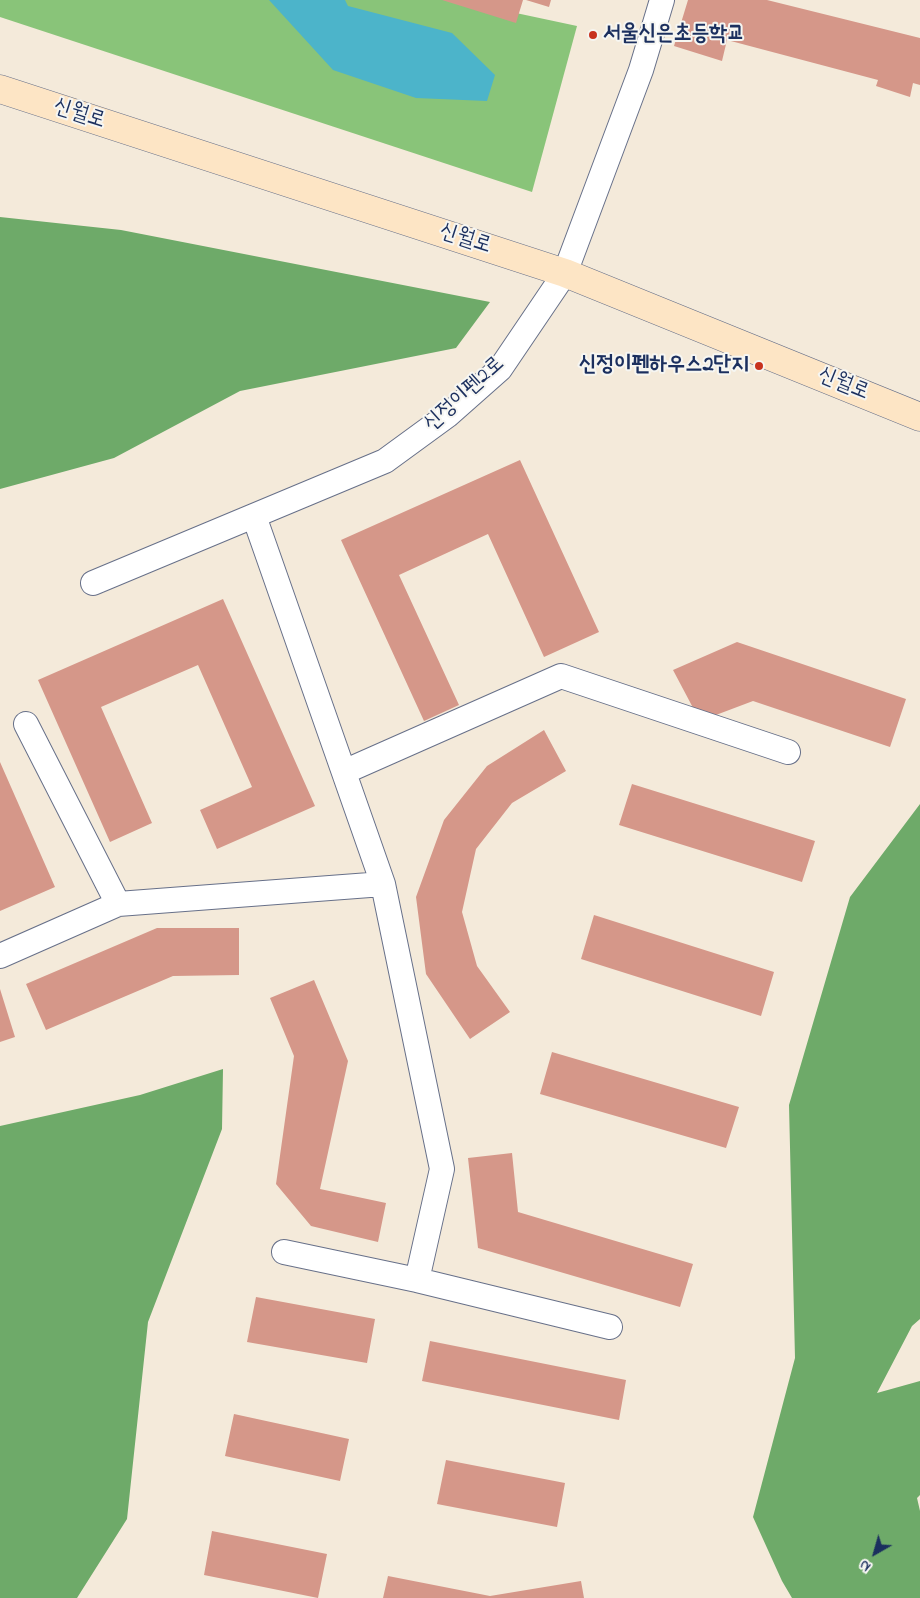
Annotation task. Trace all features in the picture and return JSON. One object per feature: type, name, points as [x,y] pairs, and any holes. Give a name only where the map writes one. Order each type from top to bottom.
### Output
[{"type":"main road","name":"신월로","points":[[0,89],[565,273],[920,417]]},
{"type":"street","name":"신정이펜2로","points":[[94,583],[385,461],[448,415],[500,368],[565,273],[641,70],[662,0]]},
{"type":"street","points":[[254,516],[383,884],[442,1169],[417,1280]]},
{"type":"street","points":[[344,772],[561,676],[788,752]]},
{"type":"street","points":[[26,724],[118,904]]},
{"type":"street","points":[[0,956],[118,904],[383,884]]},
{"type":"street","points":[[284,1252],[417,1280],[610,1328]]},
{"type":"green space","points":[[0,0],[455,0],[577,26],[532,192],[0,17]]},
{"type":"green space","points":[[0,217],[121,230],[490,302],[456,348],[240,391],[114,458],[0,489]]},
{"type":"green space","points":[[920,804],[920,1319],[912,1326],[877,1393],[920,1381],[920,1495],[917,1498],[920,1511],[920,1598],[792,1598],[782,1581],[753,1517],[795,1358],[789,1105],[850,897]]},
{"type":"green space","points":[[223,1069],[222,1129],[148,1322],[127,1519],[77,1598],[0,1598],[0,1126],[140,1095]]},
{"type":"water","points":[[269,0],[345,0],[348,6],[452,33],[495,75],[487,101],[416,98],[333,70]]},
{"type":"building","points":[[442,0],[523,0],[516,23]]},
{"type":"building","points":[[526,0],[551,0],[549,7]]},
{"type":"building","points":[[688,0],[767,0],[920,38],[920,85],[913,83],[910,97],[876,86],[878,80],[727,40],[722,61],[674,46]]},
{"type":"building","points":[[520,460],[599,632],[544,657],[488,534],[399,575],[459,705],[424,721],[341,540]]},
{"type":"building","points":[[223,599],[315,806],[217,849],[200,810],[252,787],[198,665],[101,707],[152,823],[110,842],[38,680]]},
{"type":"building","points":[[737,642],[906,699],[890,747],[753,701],[700,721],[673,670]]},
{"type":"building","points":[[544,730],[566,771],[512,803],[476,849],[462,912],[477,966],[510,1012],[470,1039],[426,974],[416,897],[444,820],[487,766]]},
{"type":"building","points":[[0,762],[55,887],[0,911]]},
{"type":"building","points":[[632,784],[815,841],[802,882],[619,825]]},
{"type":"building","points":[[594,915],[774,972],[761,1016],[581,959]]},
{"type":"building","points":[[157,928],[239,928],[239,975],[173,976],[46,1030],[26,984]]},
{"type":"building","points":[[314,980],[348,1061],[320,1189],[386,1203],[378,1242],[311,1226],[276,1184],[294,1056],[270,998]]},
{"type":"building","points":[[0,989],[15,1037],[0,1042]]},
{"type":"building","points":[[552,1052],[739,1107],[726,1148],[540,1094]]},
{"type":"building","points":[[512,1153],[518,1212],[693,1264],[680,1307],[478,1248],[468,1158]]},
{"type":"building","points":[[256,1297],[375,1319],[367,1363],[247,1342]]},
{"type":"building","points":[[430,1341],[626,1380],[619,1420],[422,1381]]},
{"type":"building","points":[[234,1414],[349,1439],[340,1481],[225,1456]]},
{"type":"building","points":[[446,1460],[565,1483],[557,1527],[437,1504]]},
{"type":"building","points":[[212,1531],[327,1554],[318,1598],[204,1575]]},
{"type":"building","points":[[388,1576],[490,1596],[581,1581],[584,1598],[383,1598]]},
{"type":"place","name":"서울신은초등학교","points":[[593,35]]},
{"type":"place","name":"신정이펜하우스2단지","points":[[759,366]]}]
